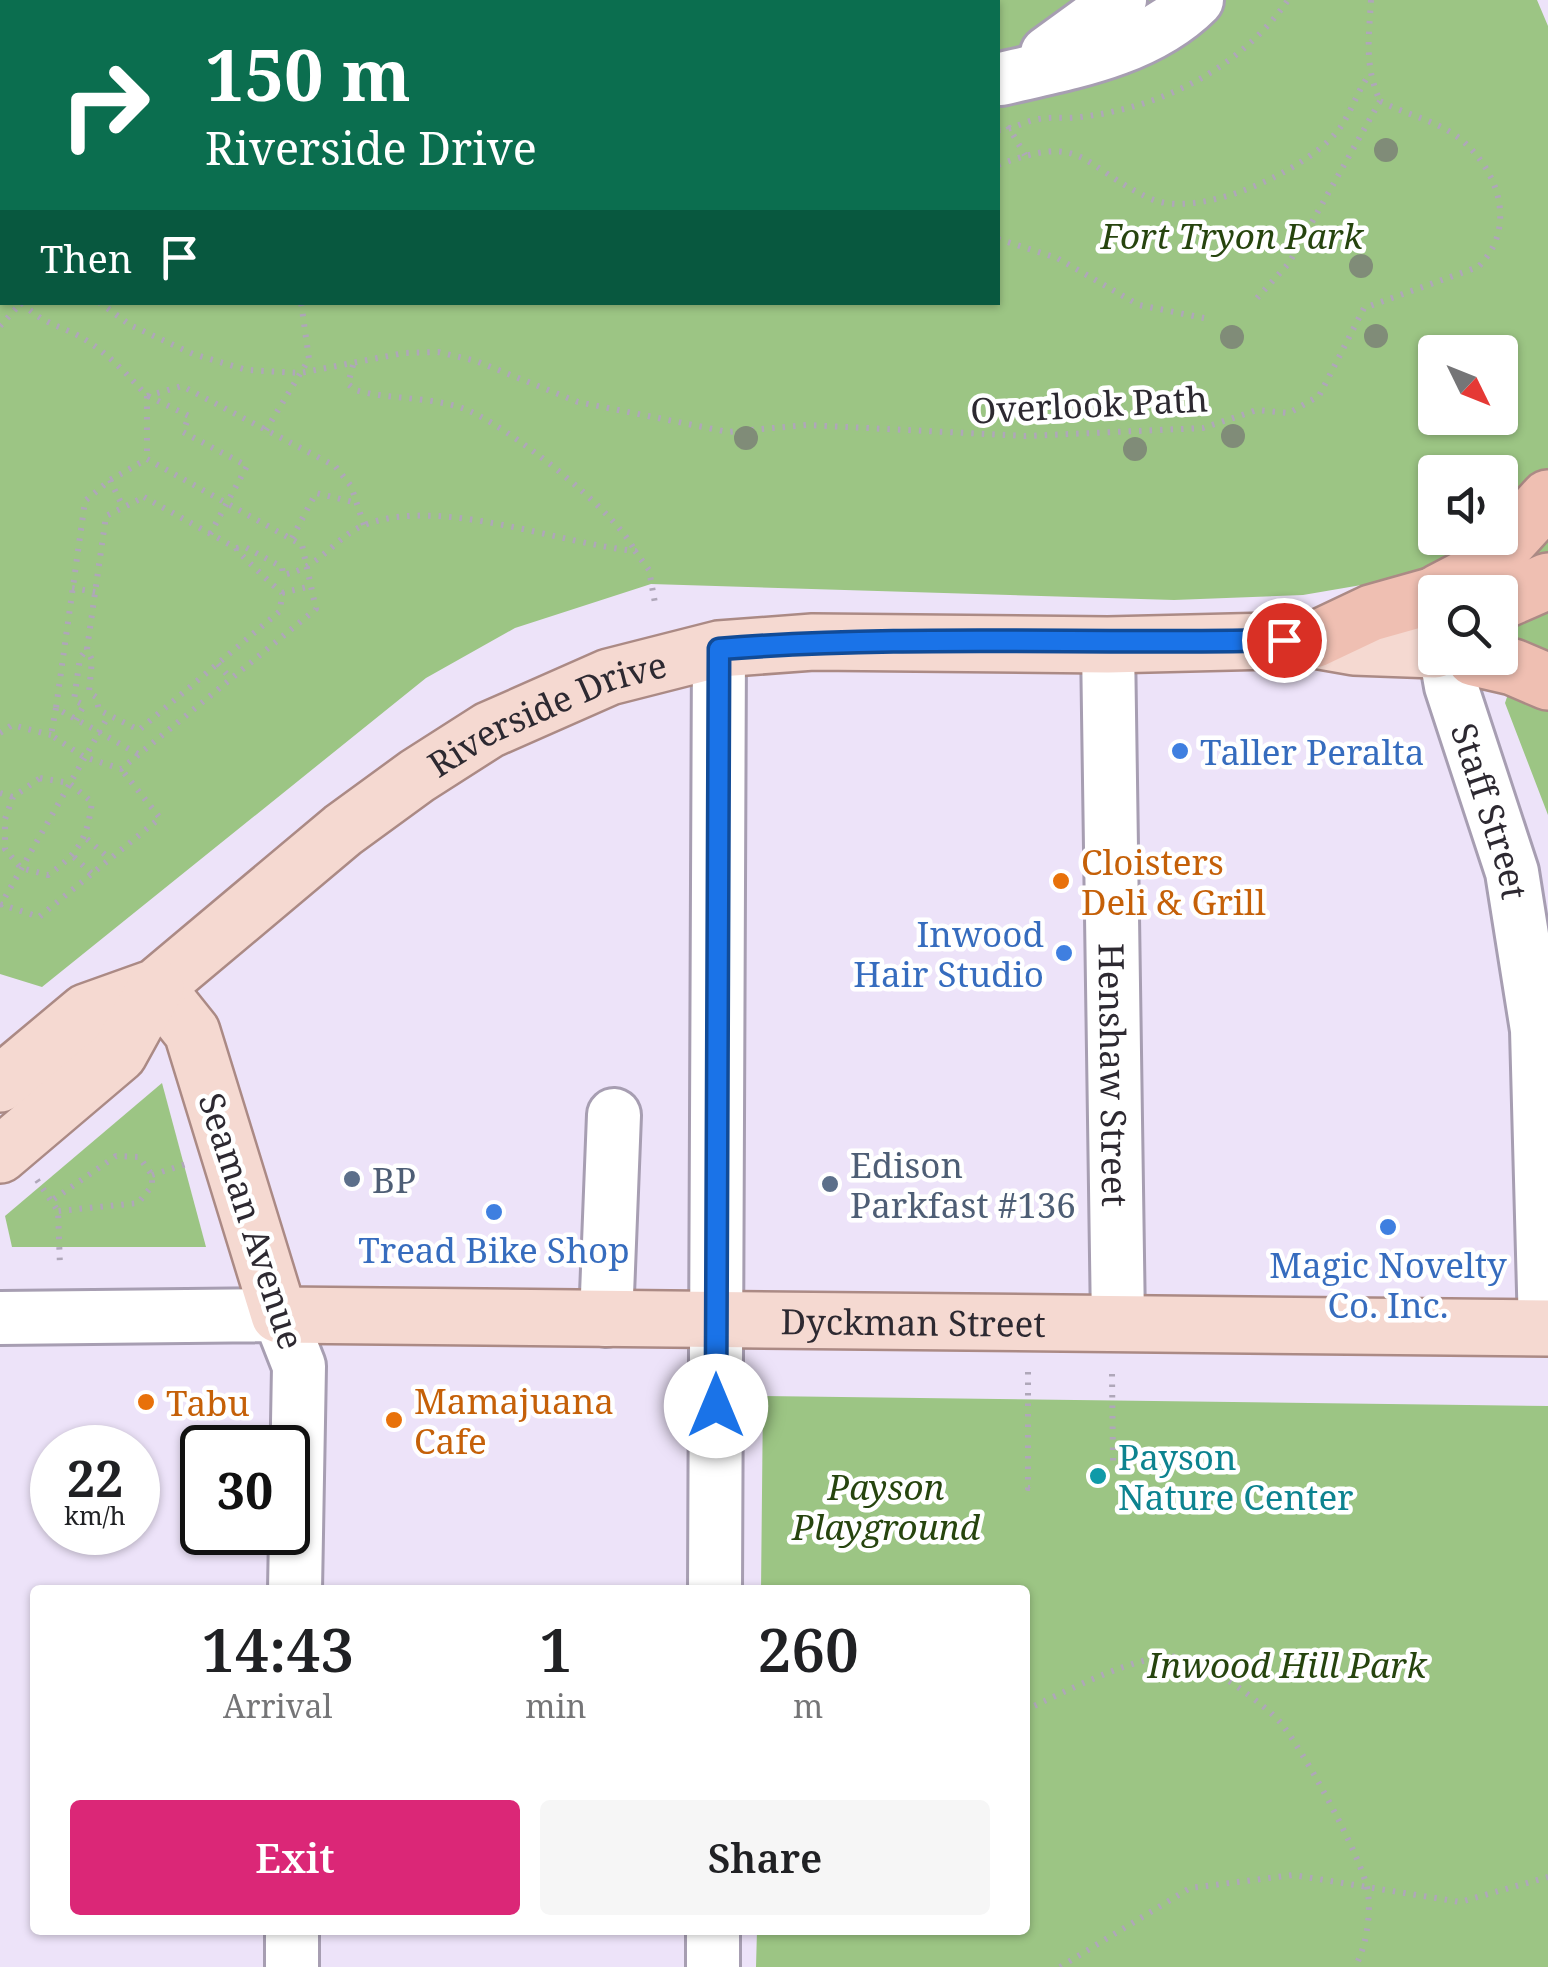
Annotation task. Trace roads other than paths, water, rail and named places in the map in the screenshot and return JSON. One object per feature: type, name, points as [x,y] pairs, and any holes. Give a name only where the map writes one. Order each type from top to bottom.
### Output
[{"type":"highway","points":[[1471,575],[1482,569],[1548,498]]},
{"type":"highway","points":[[1518,594],[1548,581]]},
{"type":"highway","points":[[1314,640],[1372,614],[1418,600]]},
{"type":"highway","points":[[1518,668],[1548,682]]},
{"type":"main road","name":"Riverside Drive","points":[[8,1073],[86,1012],[156,987],[343,830],[489,730],[609,677],[719,649],[813,642],[1108,645],[1314,640],[1354,647],[1418,646]]},
{"type":"main road","name":"Riverside Drive","points":[[16,1165],[119,1054],[156,987]]},
{"type":"main road","name":"Seaman Avenue","points":[[156,987],[192,1032],[279,1316]]},
{"type":"main road","name":"Dyckman Street","points":[[279,1316],[717,1321],[1115,1348],[1546,1328]]},
{"type":"street","points":[[1002,91],[1120,0]]},
{"type":"street","points":[[1002,91],[1164,27],[1197,0]]},
{"type":"street","name":"Henshaw Street","points":[[1108,645],[1115,1348]]},
{"type":"street","points":[[715,1585],[719,649]]},
{"type":"street","name":"Staff Street","points":[[1439,675],[1512,872],[1538,1030],[1546,1328]]},
{"type":"street","points":[[606,1320],[614,1115]]},
{"type":"street","points":[[0,1318],[279,1316]]},
{"type":"street","name":"Seaman Avenue","points":[[279,1316],[299,1366],[295,1585]]},
{"type":"street","points":[[292,1935],[292,1967]]},
{"type":"street","points":[[713,1935],[713,1967]]},
{"type":"place","name":"Taller Peralta","points":[[1180,751]]},
{"type":"place","name":"Cloisters Deli & Grill","points":[[1061,881]]},
{"type":"place","name":"Inwood Hair Studio","points":[[1064,953]]},
{"type":"place","name":"BP","points":[[352,1179]]},
{"type":"place","name":"Edison Parkfast #136","points":[[830,1184]]},
{"type":"place","name":"Tread Bike Shop","points":[[494,1212]]},
{"type":"place","name":"Magic Novelty Co. Inc.","points":[[1388,1227]]},
{"type":"place","name":"Tabu","points":[[146,1402]]},
{"type":"place","name":"Mamajuana Cafe","points":[[394,1420]]},
{"type":"place","name":"Payson Nature Center","points":[[1098,1476]]},
{"type":"park label","name":"Fort Tryon Park","points":[[1232,235]]},
{"type":"park label","name":"Payson Playground","points":[[886,1506]]},
{"type":"park label","name":"Inwood Hill Park","points":[[1287,1664]]}]
